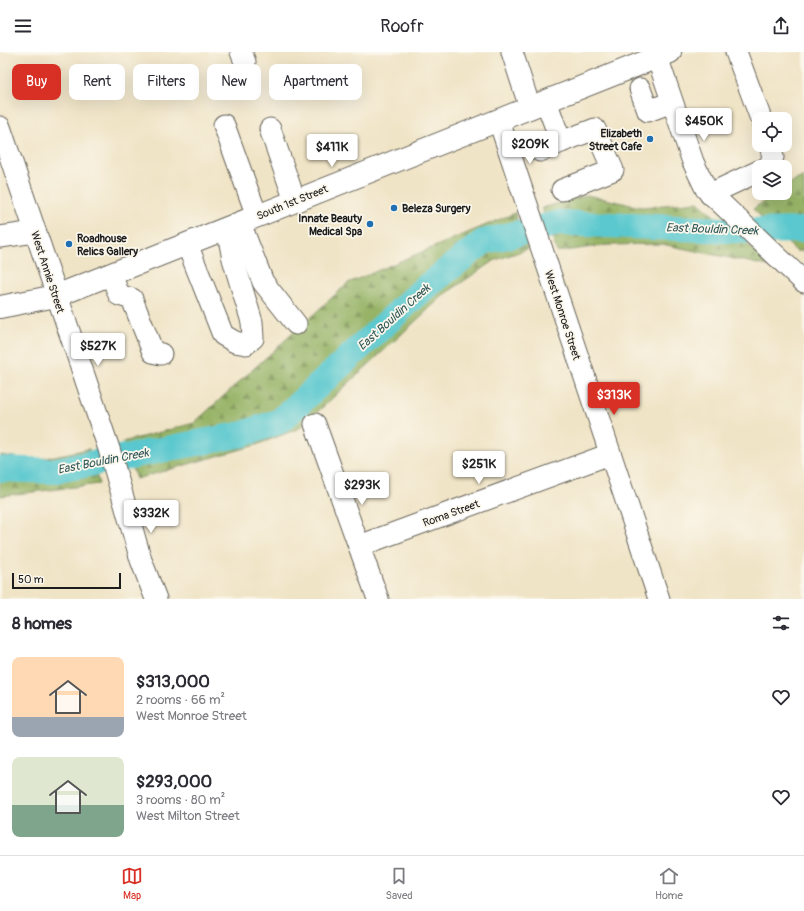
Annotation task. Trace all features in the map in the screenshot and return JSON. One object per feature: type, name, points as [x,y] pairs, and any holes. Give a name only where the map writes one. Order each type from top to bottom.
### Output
[{"type":"main road","name":"South 1st Street","points":[[0,307],[56,296],[499,121],[663,54]]},
{"type":"street","points":[[512,52],[538,104],[561,142]]},
{"type":"street","points":[[736,52],[758,112]]},
{"type":"street","points":[[663,54],[672,102],[693,162],[710,194],[804,282]]},
{"type":"street","points":[[640,89],[648,111],[672,102]]},
{"type":"street","name":"West Monroe Street","points":[[499,121],[659,599]]},
{"type":"street","points":[[224,125],[242,222],[263,282],[296,324]]},
{"type":"street","name":"West Annie Street","points":[[0,127],[109,449],[141,560],[156,599]]},
{"type":"street","points":[[270,129],[295,201]]},
{"type":"street","points":[[540,151],[595,129],[613,170],[562,190]]},
{"type":"street","points":[[710,194],[752,174]]},
{"type":"street","points":[[187,244],[223,335],[236,342],[246,344],[253,338],[252,322],[233,259],[242,222]]},
{"type":"street","points":[[0,237],[35,232]]},
{"type":"street","points":[[111,274],[119,295],[132,299],[153,352],[161,354]]},
{"type":"street","points":[[315,424],[378,599]]},
{"type":"street","name":"Roma Street","points":[[359,546],[610,454]]},
{"type":"green space","points":[[804,176],[804,251],[796,251],[753,209],[766,200],[792,200],[792,182]]},
{"type":"green space","points":[[587,195],[641,207],[698,202],[773,267],[662,244],[607,245],[557,252],[542,208]]},
{"type":"green space","points":[[515,213],[528,249],[493,261],[445,294],[300,428],[256,445],[136,479],[123,442],[194,423],[348,283]]},
{"type":"green space","points":[[89,449],[99,484],[0,496],[0,455],[35,460]]},
{"type":"waterway","name":"East Bouldin Creek","points":[[0,469],[53,471],[243,434],[280,421],[422,290],[483,242],[559,223],[750,231],[804,230]]},
{"type":"place","name":"Elizabeth Street Cafe","points":[[650,139]]},
{"type":"place","name":"Beleza Surgery","points":[[394,208]]},
{"type":"place","name":"Innate Beauty Medical Spa","points":[[370,224]]},
{"type":"place","name":"Roadhouse Relics Gallery","points":[[69,244]]}]
